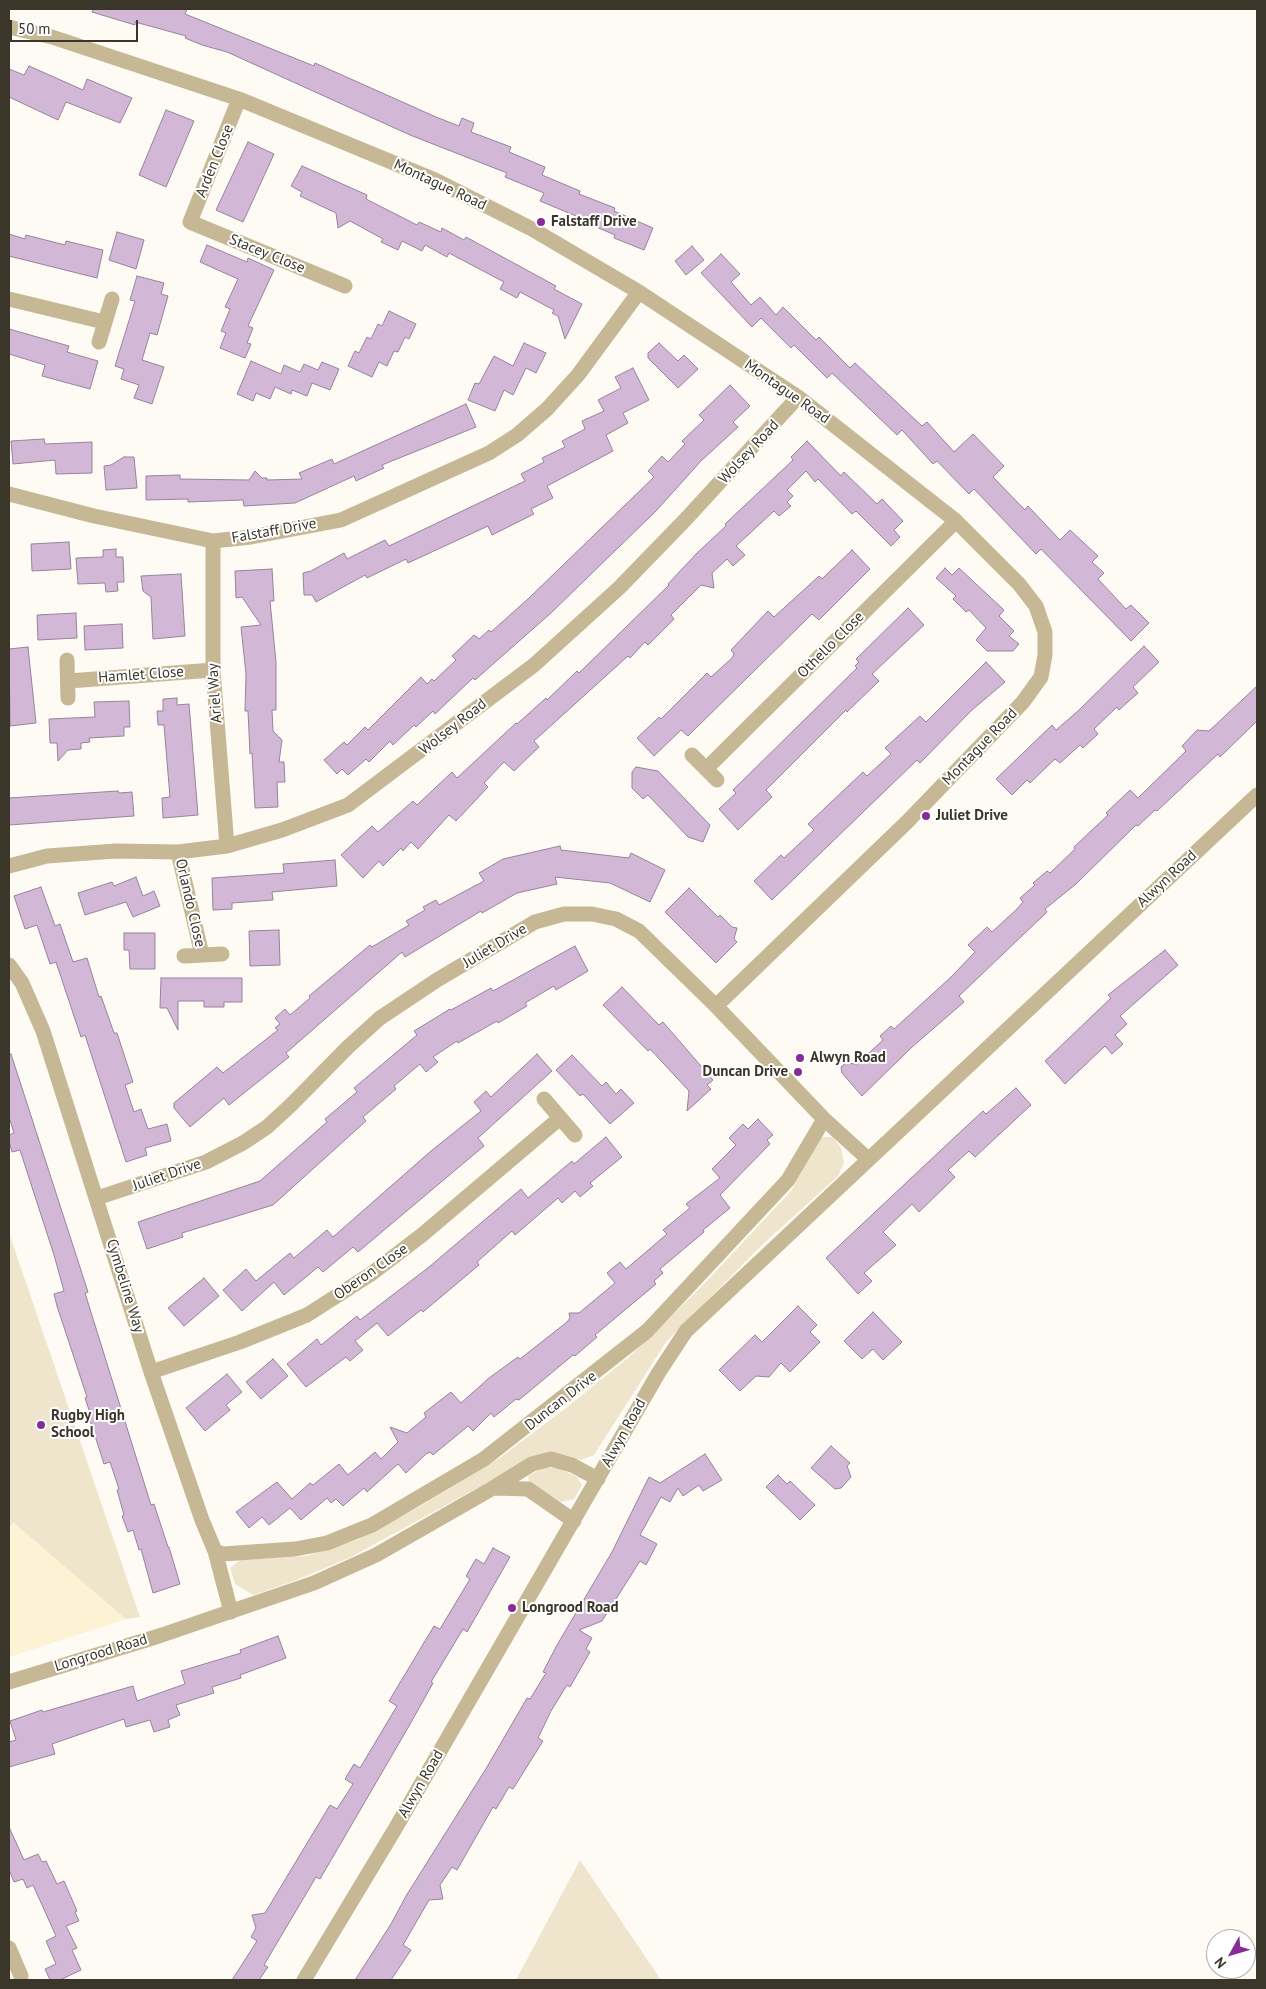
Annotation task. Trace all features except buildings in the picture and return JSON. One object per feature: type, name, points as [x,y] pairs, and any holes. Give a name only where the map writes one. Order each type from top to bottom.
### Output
[{"type":"street","name":"Montague Road","points":[[9,28],[52,38],[239,99],[435,180],[532,229],[639,292],[798,397],[956,521],[1019,584],[1036,606],[1044,632],[1045,656],[1041,678],[1023,702],[907,822],[716,1006]]},
{"type":"street","name":"Arden Close","points":[[190,222],[239,99]]},
{"type":"street","name":"Stacey Close","points":[[190,222],[345,286]]},
{"type":"street","name":"Falstaff Drive","points":[[9,494],[94,516],[213,541],[252,537],[341,520],[488,453],[517,435],[548,409],[578,376],[639,292]]},
{"type":"street","points":[[9,299],[104,322]]},
{"type":"street","points":[[99,342],[112,299]]},
{"type":"street","name":"Wolsey Road","points":[[9,866],[47,856],[116,851],[178,852],[227,846],[282,830],[348,806],[534,665],[619,588],[685,520],[798,397]]},
{"type":"street","name":"Othello Close","points":[[706,769],[956,521]]},
{"type":"street","name":"Ariel Way","points":[[213,541],[213,670],[227,846]]},
{"type":"street","points":[[67,660],[68,698]]},
{"type":"street","name":"Hamlet Close","points":[[69,680],[213,670]]},
{"type":"street","points":[[692,755],[717,780]]},
{"type":"street","name":"Alwyn Road","points":[[304,1980],[574,1521],[659,1372],[686,1332],[1257,794]]},
{"type":"street","name":"Orlando Close","points":[[178,852],[202,955]]},
{"type":"street","name":"Juliet Drive","points":[[97,1198],[206,1162],[243,1143],[285,1110],[380,1018],[437,980],[535,922],[564,914],[592,914],[616,919],[639,931],[716,1006],[824,1119],[868,1159]]},
{"type":"street","name":"Orlando Close","points":[[184,956],[222,954]]},
{"type":"street","name":"Cymbeline Way","points":[[9,965],[22,983],[43,1031],[151,1372],[202,1520],[215,1551],[232,1612]]},
{"type":"street","points":[[544,1099],[575,1135]]},
{"type":"street","name":"Oberon Close","points":[[151,1372],[240,1342],[307,1315],[371,1274],[422,1236],[560,1118]]},
{"type":"street","name":"Duncan Drive","points":[[215,1551],[223,1554],[295,1549],[327,1543],[372,1525],[484,1459],[647,1331],[788,1180],[824,1119]]},
{"type":"street","name":"Longrood Road","points":[[9,1682],[232,1612],[314,1583],[376,1555],[532,1464],[551,1459],[572,1465],[598,1479]]},
{"type":"street","points":[[493,1488],[528,1489],[574,1521]]},
{"type":"street","points":[[10,1953],[21,1976]]},
{"type":"shaded area","points":[[821,1137],[833,1137],[841,1148],[844,1163],[838,1176],[763,1244],[666,1342],[594,1455],[581,1460],[569,1456],[547,1454],[532,1458],[351,1557],[294,1581],[253,1595],[235,1584],[230,1568],[240,1560],[306,1556],[357,1540],[419,1507],[501,1457],[566,1408],[629,1357],[704,1284],[791,1191]]},
{"type":"shaded area","name":"Rugby High School","points":[[9,1233],[140,1617],[126,1619],[9,1657]]},
{"type":"shaded area","name":"Rugby High School","points":[[9,1233],[140,1617],[126,1619],[13,1522],[9,1527]]},
{"type":"shaded area","points":[[545,1467],[558,1468],[577,1477],[582,1485],[574,1499],[561,1502],[529,1483],[528,1476]]},
{"type":"shaded area","points":[[580,1860],[661,1980],[516,1980]]},
{"type":"place","name":"Falstaff Drive","points":[[541,222]]},
{"type":"place","name":"Juliet Drive","points":[[926,816]]},
{"type":"place","name":"Alwyn Road","points":[[800,1058]]},
{"type":"place","name":"Duncan Drive","points":[[798,1072]]},
{"type":"place","name":"Rugby High School","points":[[41,1425]]},
{"type":"place","name":"Longrood Road","points":[[512,1608]]}]
